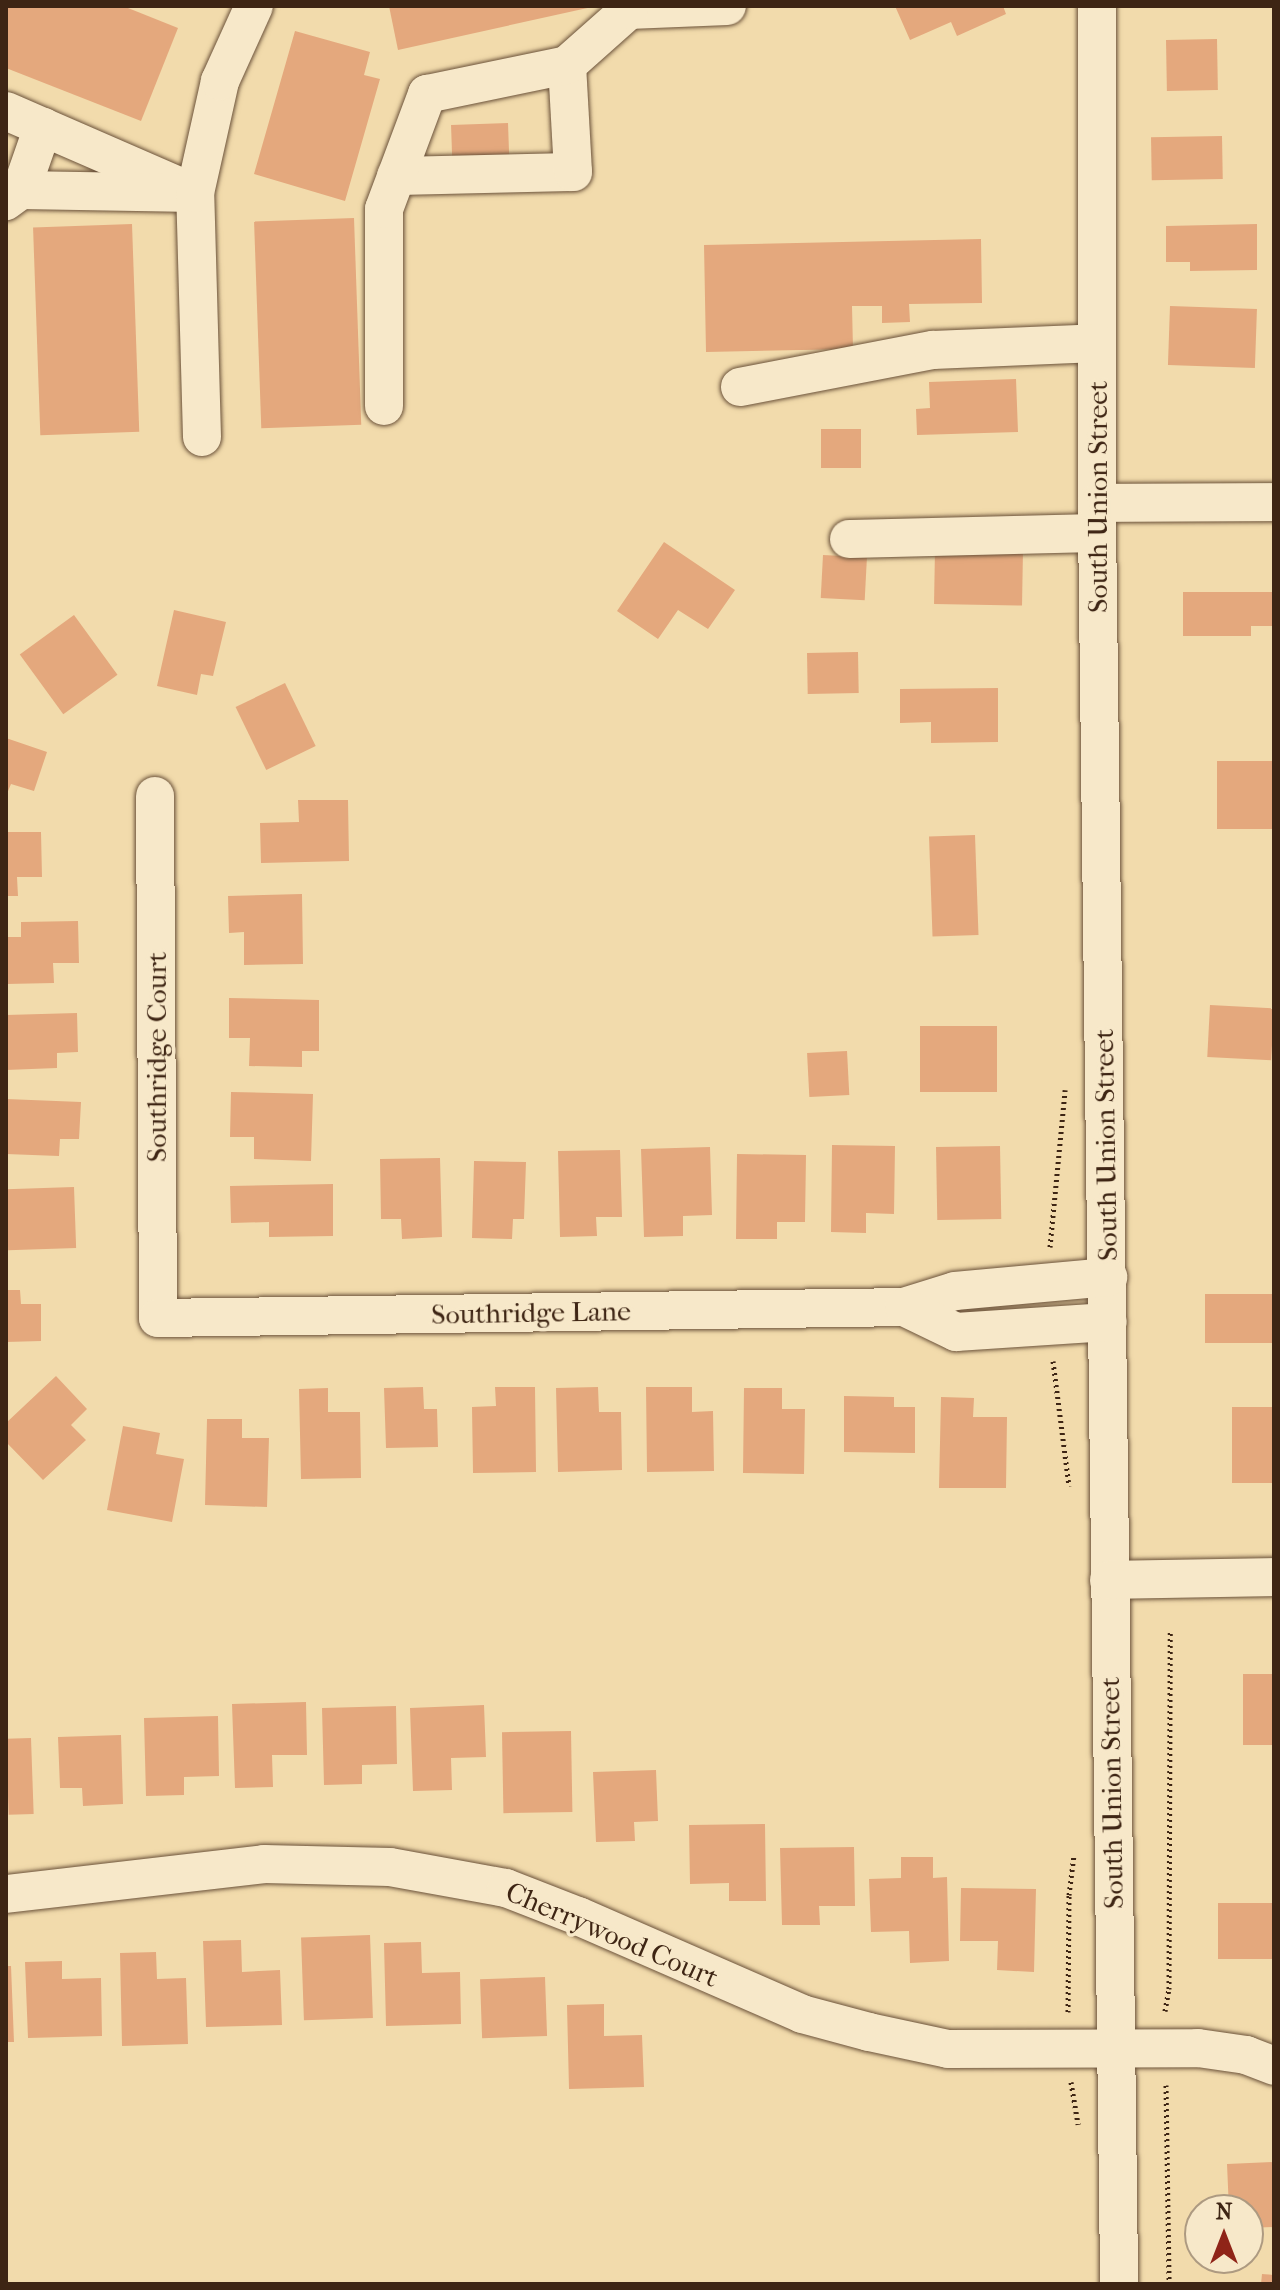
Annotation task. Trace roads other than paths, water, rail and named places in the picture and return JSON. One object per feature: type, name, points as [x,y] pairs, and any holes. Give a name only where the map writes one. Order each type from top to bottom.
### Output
[{"type":"street","points":[[202,437],[195,193],[220,81],[254,6]]},
{"type":"street","points":[[384,406],[384,209],[427,94],[567,65],[629,8],[727,6]]},
{"type":"street","name":"South Union Street","points":[[1097,6],[1097,518],[1119,2284]]},
{"type":"street","points":[[396,176],[573,172],[567,65]]},
{"type":"street","points":[[6,111],[195,193]]},
{"type":"street","points":[[43,127],[14,196],[195,193]]},
{"type":"street","points":[[740,387],[933,350],[1097,343]]},
{"type":"street","points":[[849,539],[1274,502]]},
{"type":"street","name":"Southridge Court","points":[[155,796],[158,1318]]},
{"type":"street","name":"Southridge Lane","points":[[158,1318],[904,1307],[955,1291],[1108,1277]]},
{"type":"street","name":"Southridge Lane","points":[[904,1307],[956,1332],[1108,1322]]},
{"type":"street","points":[[1109,1580],[1274,1577]]},
{"type":"street","name":"Cherrywood Court","points":[[6,1894],[264,1864],[390,1867],[506,1888],[578,1916],[802,2014],[869,2032],[948,2049],[1198,2048],[1246,2055],[1274,2066]]}]
